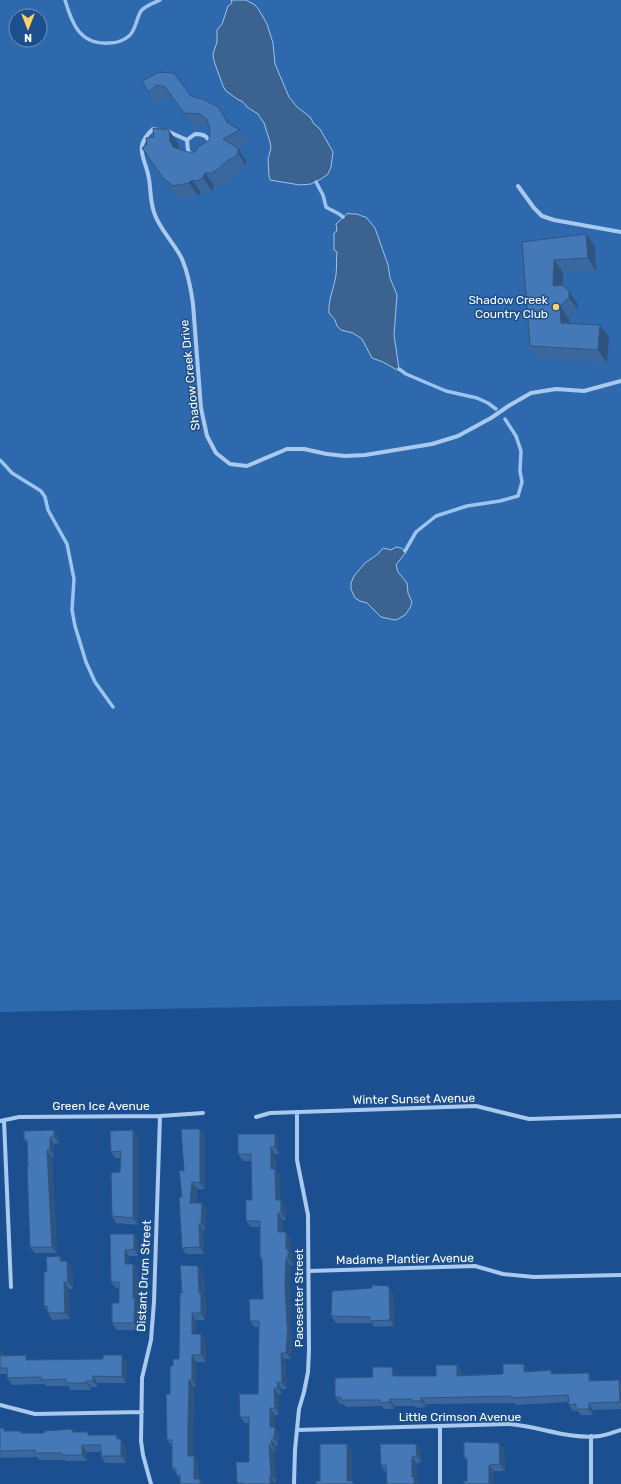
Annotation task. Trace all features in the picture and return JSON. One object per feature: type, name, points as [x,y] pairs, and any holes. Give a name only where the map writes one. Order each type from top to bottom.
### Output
[{"type":"street","name":"Shadow Creek Drive","points":[[186,140],[168,131],[153,129],[145,136],[141,154],[149,178],[151,201],[155,216],[182,260],[190,287],[193,304],[202,408],[207,436],[216,453],[230,464],[247,466],[287,449],[304,449],[345,456],[365,455],[432,444],[464,432],[491,418],[531,393],[556,389],[584,391],[621,381]]},
{"type":"street","points":[[195,134],[206,136],[209,141],[209,152],[202,156],[194,156],[188,151],[186,140],[195,134]]},
{"type":"street","points":[[518,186],[534,208],[542,216],[554,220],[621,232]]},
{"type":"street","name":"Winter Sunset Avenue","points":[[256,1117],[270,1113],[476,1106],[529,1119],[621,1116]]},
{"type":"street","name":"Pacesetter Street","points":[[294,1484],[299,1409],[304,1392],[308,1365],[309,1270],[308,1215],[297,1160],[297,1112]]},
{"type":"street","name":"Green Ice Avenue","points":[[2,1120],[19,1117],[160,1116],[203,1113]]},
{"type":"street","name":"Distant Drum Street","points":[[151,1484],[143,1455],[141,1441],[142,1378],[151,1340],[154,1302],[160,1116]]},
{"type":"street","points":[[2,1120],[11,1287]]},
{"type":"street","name":"Madame Plantier Avenue","points":[[309,1270],[475,1266],[503,1274],[534,1277],[621,1275]]},
{"type":"street","points":[[0,1405],[35,1414],[142,1412]]},
{"type":"street","name":"Little Crimson Avenue","points":[[297,1430],[521,1425],[558,1433],[591,1436],[600,1436],[621,1430]]},
{"type":"street","points":[[440,1426],[440,1484]]},
{"type":"street","points":[[591,1436],[591,1484]]},
{"type":"shaded area","points":[[0,0],[621,0],[621,1000],[0,1012]]},
{"type":"shaded area","points":[[231,0],[246,0],[255,5],[259,10],[267,24],[273,43],[275,64],[289,97],[297,107],[310,117],[314,124],[320,129],[333,152],[331,167],[328,174],[311,184],[300,185],[270,180],[268,159],[271,148],[264,123],[258,114],[226,91],[223,86],[213,54],[217,42],[217,30],[222,24],[228,6],[232,2]]},
{"type":"shaded area","points":[[348,213],[366,217],[375,228],[388,265],[390,278],[397,295],[394,335],[399,369],[397,370],[372,358],[362,339],[353,333],[341,330],[329,313],[329,303],[336,272],[337,252],[334,250],[334,233],[337,231],[336,224]]},
{"type":"shaded area","points":[[396,547],[401,548],[406,552],[396,565],[398,572],[407,583],[408,593],[412,602],[405,615],[395,620],[381,617],[367,603],[355,598],[351,589],[351,583],[354,576],[365,563],[378,554],[383,548],[391,550]]},
{"type":"building","points":[[159,72],[174,73],[191,96],[205,100],[219,108],[228,123],[240,130],[223,139],[238,148],[238,153],[212,173],[205,173],[203,178],[197,181],[192,180],[189,183],[173,186],[163,178],[142,148],[147,144],[146,138],[154,137],[153,128],[169,130],[170,141],[173,147],[188,152],[195,152],[198,147],[209,140],[210,129],[207,120],[200,114],[184,113],[165,87],[157,85],[148,92],[142,81]]},
{"type":"building","name":"Shadow Creek Country Club","points":[[586,234],[588,258],[554,260],[553,286],[562,285],[569,291],[569,298],[560,306],[561,323],[600,325],[598,350],[530,346],[522,242]]},
{"type":"building","points":[[181,1129],[200,1129],[200,1183],[192,1182],[190,1203],[202,1203],[201,1224],[199,1224],[200,1247],[182,1248],[179,1197],[182,1197],[179,1170],[184,1171]]},
{"type":"building","points":[[54,1130],[54,1137],[50,1137],[50,1150],[47,1150],[52,1247],[30,1247],[27,1140],[24,1140],[24,1131]]},
{"type":"building","points":[[133,1130],[133,1218],[112,1216],[111,1173],[120,1172],[121,1151],[111,1152],[110,1131]]},
{"type":"building","points":[[238,1134],[275,1134],[275,1147],[271,1147],[271,1169],[275,1169],[276,1200],[281,1200],[281,1213],[278,1213],[278,1232],[286,1232],[286,1249],[288,1249],[288,1258],[286,1258],[285,1285],[288,1326],[286,1353],[281,1353],[282,1383],[277,1382],[278,1388],[274,1388],[275,1408],[270,1408],[270,1427],[275,1427],[274,1438],[271,1440],[272,1445],[269,1445],[271,1475],[270,1484],[237,1483],[236,1462],[249,1462],[249,1417],[240,1417],[239,1394],[258,1394],[259,1321],[250,1321],[249,1299],[263,1299],[262,1258],[260,1258],[260,1221],[246,1221],[246,1200],[252,1200],[251,1154],[238,1154]]},
{"type":"building","points":[[110,1234],[134,1234],[134,1249],[125,1250],[125,1264],[133,1264],[133,1298],[135,1298],[134,1323],[112,1323],[112,1303],[119,1303],[119,1282],[111,1282]]},
{"type":"building","points":[[60,1256],[60,1261],[67,1261],[68,1282],[64,1282],[65,1313],[48,1313],[47,1306],[44,1306],[44,1272],[47,1272],[46,1257]]},
{"type":"building","points":[[180,1265],[198,1266],[199,1293],[201,1293],[201,1313],[192,1313],[192,1334],[201,1334],[201,1355],[192,1355],[192,1380],[189,1380],[188,1424],[188,1456],[194,1456],[194,1479],[200,1479],[200,1484],[180,1484],[180,1475],[176,1475],[176,1468],[172,1468],[172,1440],[167,1440],[166,1394],[170,1394],[170,1366],[173,1366],[173,1359],[179,1359],[180,1293],[182,1293]]},
{"type":"building","points":[[371,1285],[389,1286],[390,1320],[370,1321],[370,1317],[331,1316],[332,1291],[372,1288]]},
{"type":"building","points":[[26,1355],[26,1360],[103,1359],[103,1355],[122,1355],[122,1377],[93,1376],[93,1381],[86,1381],[87,1383],[66,1383],[66,1379],[41,1380],[41,1377],[7,1378],[7,1368],[0,1368],[0,1356]]},
{"type":"building","points":[[503,1364],[524,1364],[524,1372],[551,1370],[551,1374],[589,1373],[589,1381],[619,1380],[620,1402],[589,1403],[589,1409],[576,1409],[576,1404],[569,1405],[568,1395],[511,1398],[511,1396],[421,1398],[421,1401],[412,1401],[412,1399],[390,1399],[390,1402],[380,1403],[380,1400],[341,1400],[341,1397],[335,1397],[335,1378],[373,1377],[372,1367],[392,1367],[393,1376],[436,1376],[436,1365],[457,1365],[457,1376],[503,1374]]},
{"type":"building","points":[[0,1428],[4,1428],[4,1431],[21,1431],[21,1433],[44,1433],[45,1431],[72,1429],[72,1432],[88,1432],[88,1435],[116,1435],[117,1439],[121,1439],[121,1456],[101,1456],[101,1445],[82,1445],[82,1455],[35,1453],[35,1450],[0,1451]]},
{"type":"building","points":[[464,1442],[499,1443],[500,1464],[489,1465],[489,1484],[464,1484],[464,1481],[467,1481],[467,1458],[464,1457]]},
{"type":"building","points":[[320,1444],[347,1444],[347,1481],[353,1481],[353,1484],[316,1484],[316,1481],[320,1481]]},
{"type":"building","points":[[380,1444],[416,1444],[417,1456],[412,1457],[412,1477],[414,1477],[414,1484],[387,1484],[386,1465],[381,1465]]},
{"type":"waterway","points":[[65,0],[74,25],[84,37],[99,43],[114,43],[129,36],[133,31],[141,11],[147,6],[160,0]]},
{"type":"waterway","points":[[316,182],[323,195],[326,207],[343,217]]},
{"type":"waterway","points":[[399,369],[406,374],[446,391],[477,398],[496,409]]},
{"type":"waterway","points":[[405,551],[416,532],[436,516],[467,506],[500,501],[518,496],[522,482],[520,471],[521,451],[516,436],[505,419]]},
{"type":"waterway","points":[[0,460],[12,473],[41,491],[45,497],[48,510],[67,544],[74,579],[72,610],[75,626],[86,662],[95,682],[113,707]]},
{"type":"place","name":"Shadow Creek Country Club","points":[[556,307]]}]
